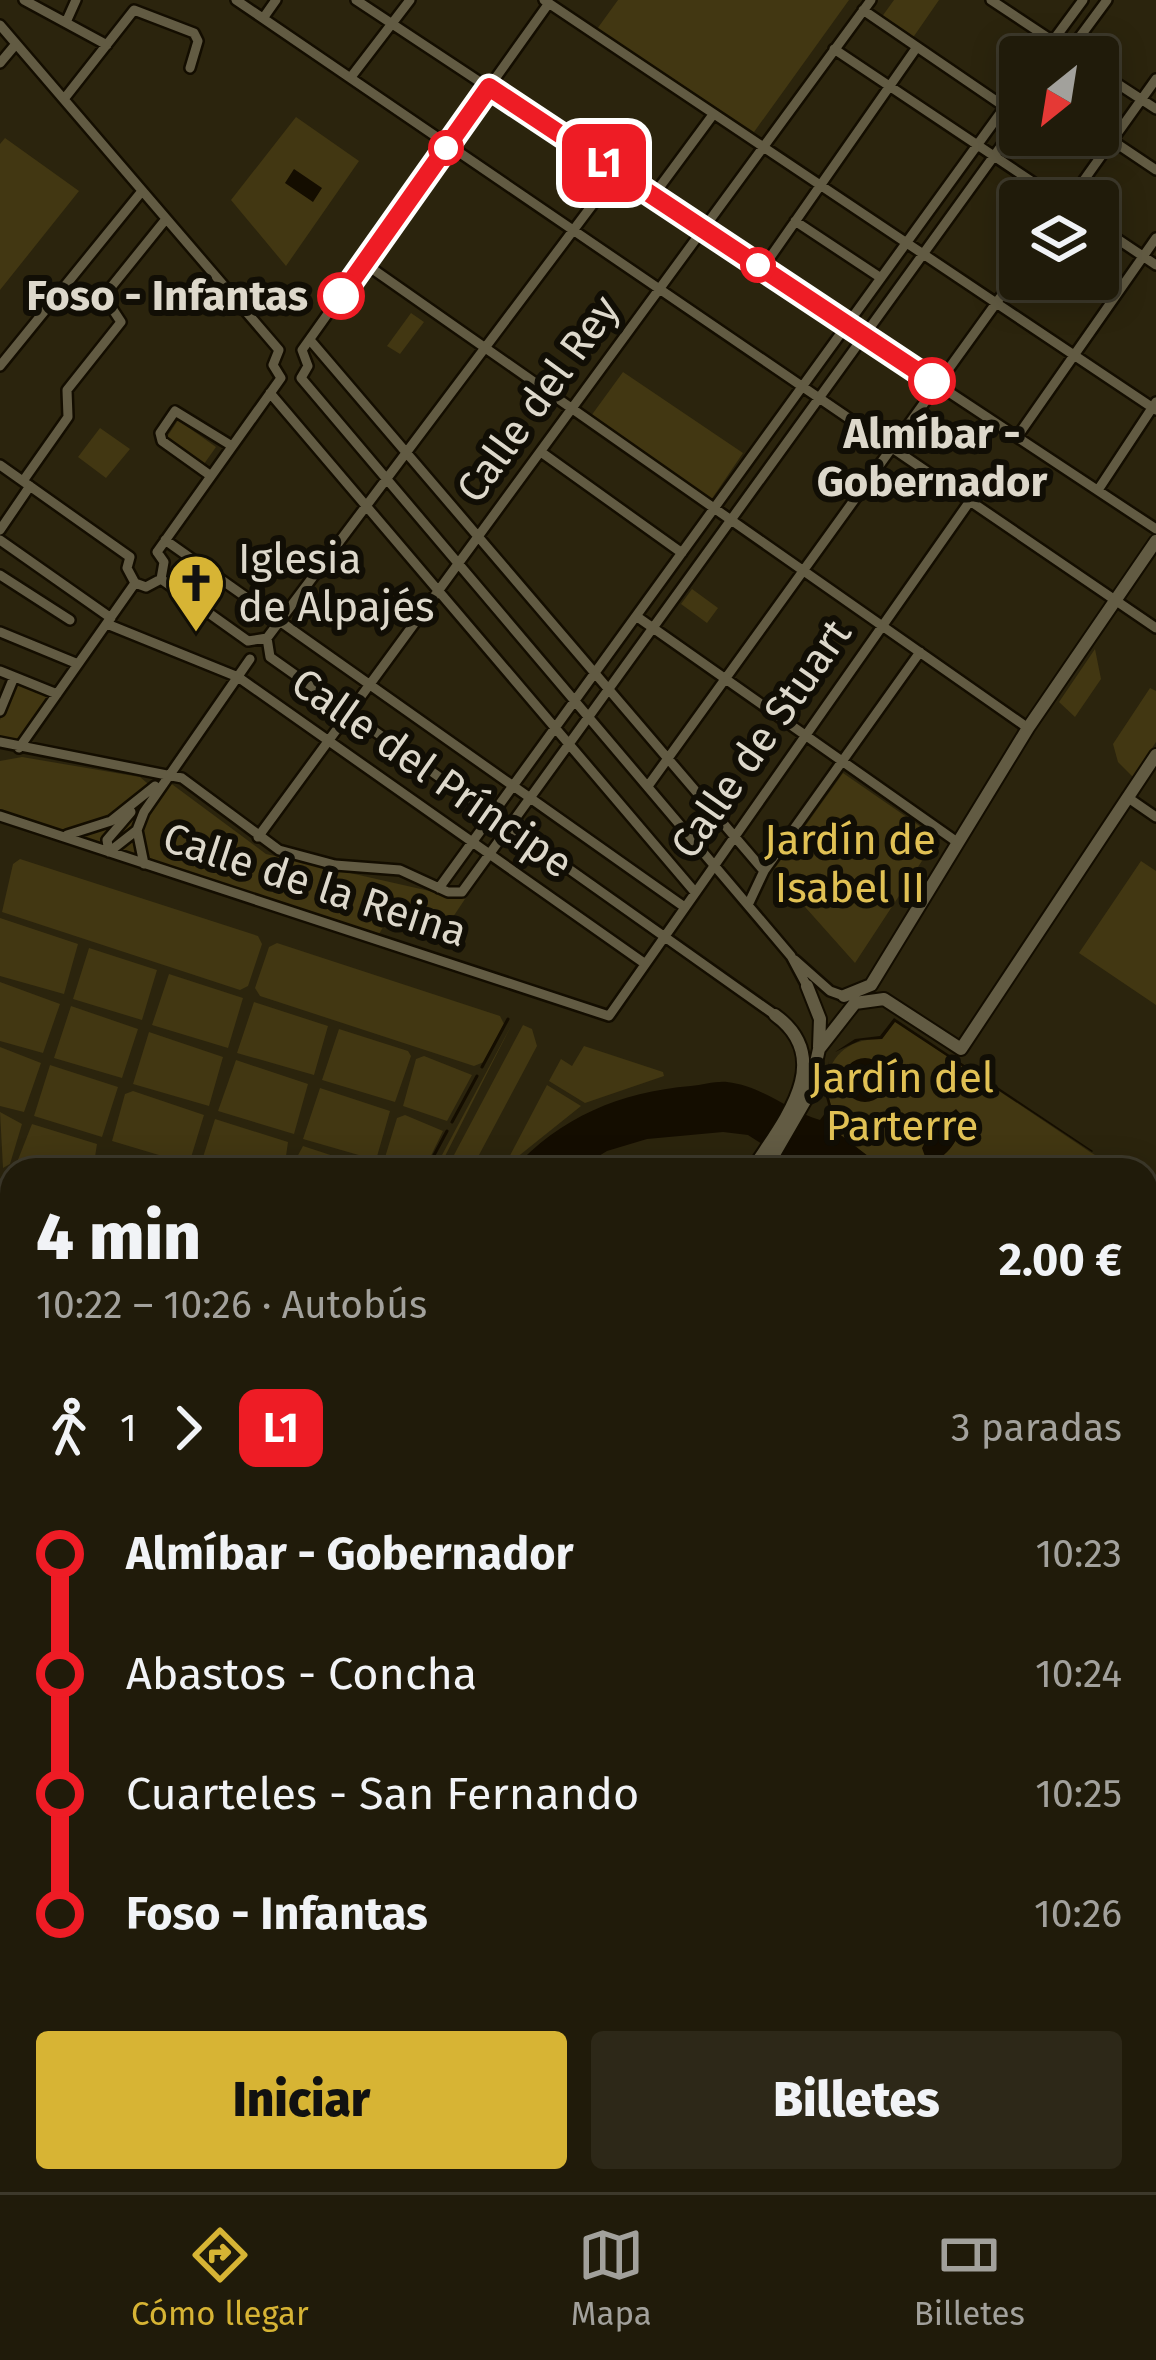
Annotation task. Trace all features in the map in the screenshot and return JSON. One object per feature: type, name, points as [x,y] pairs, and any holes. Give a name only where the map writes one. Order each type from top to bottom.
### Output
[{"type":"main road","points":[[763,1158],[797,1107],[827,1029],[870,993],[1028,728],[1156,541]]},
{"type":"main road","points":[[844,996],[870,993],[961,1049],[1156,755]]},
{"type":"main road","points":[[807,986],[827,1029]]},
{"type":"main road","points":[[775,1015],[789,1025],[806,1059],[797,1107]]},
{"type":"main road","points":[[789,1025],[827,1029]]},
{"type":"main road","points":[[769,1158],[771,1150]]},
{"type":"street","points":[[25,0],[107,45]]},
{"type":"street","points":[[67,20],[76,0]]},
{"type":"street","points":[[236,0],[1156,628]]},
{"type":"street","points":[[264,17],[276,0]]},
{"type":"street","points":[[356,0],[1156,529]]},
{"type":"street","points":[[351,77],[410,0]]},
{"type":"street","name":"Calle del Rey","points":[[258,837],[871,0]]},
{"type":"street","points":[[991,0],[1045,36]]},
{"type":"street","points":[[1057,36],[1083,0]]},
{"type":"street","points":[[1083,36],[1106,0]]},
{"type":"street","points":[[302,350],[549,1],[761,149],[1155,407],[1098,490]]},
{"type":"street","points":[[64,99],[138,10],[194,33],[198,41],[190,68]]},
{"type":"street","points":[[863,10],[999,103]]},
{"type":"street","points":[[0,25],[279,350],[302,350]]},
{"type":"street","points":[[0,63],[16,44]]},
{"type":"street","points":[[762,268],[916,47]]},
{"type":"street","points":[[834,49],[1032,180]]},
{"type":"street","points":[[1119,131],[1156,79]]},
{"type":"street","points":[[1119,84],[1156,109]]},
{"type":"street","points":[[440,889],[999,115]]},
{"type":"street","points":[[652,196],[712,116]]},
{"type":"street","points":[[1119,146],[1156,170]]},
{"type":"street","points":[[0,742],[182,778],[279,850],[335,865],[400,870],[440,889],[462,892],[999,149]]},
{"type":"street","points":[[1081,180],[1100,156]]},
{"type":"street","points":[[161,579],[248,641],[267,638],[617,172]]},
{"type":"street","points":[[1,364],[142,191]]},
{"type":"street","points":[[0,530],[68,417],[67,390],[121,322],[104,296],[166,219]]},
{"type":"street","points":[[795,221],[881,278]]},
{"type":"street","points":[[1017,437],[1156,238]]},
{"type":"street","points":[[1119,240],[1156,265]]},
{"type":"street","points":[[364,263],[1028,728]]},
{"type":"street","points":[[648,786],[999,300]]},
{"type":"street","points":[[310,340],[764,872]]},
{"type":"street","points":[[279,350],[273,364],[281,378]]},
{"type":"street","points":[[301,378],[308,366],[302,350]]},
{"type":"street","points":[[281,378],[301,378],[793,958],[830,991],[844,996]]},
{"type":"street","points":[[157,552],[281,378]]},
{"type":"street","points":[[270,393],[694,891]]},
{"type":"street","points":[[211,476],[162,441],[160,433],[175,411],[232,446]]},
{"type":"street","points":[[541,452],[682,553]]},
{"type":"street","points":[[0,465],[130,557]]},
{"type":"street","name":"Calle de Stuart","points":[[609,1016],[970,501]]},
{"type":"street","name":"Calle del Príncipe","points":[[0,540],[109,621],[238,677],[644,963]]},
{"type":"street","name":"Calle del Príncipe","points":[[165,540],[683,906]]},
{"type":"street","points":[[140,549],[157,552],[164,562],[161,579],[146,587],[135,583],[127,568],[130,557],[140,549]]},
{"type":"street","points":[[0,575],[70,620]]},
{"type":"street","points":[[19,748],[135,583]]},
{"type":"street","points":[[636,616],[957,842]]},
{"type":"street","points":[[0,632],[78,664]]},
{"type":"street","points":[[250,659],[262,662],[270,657],[267,638]]},
{"type":"street","points":[[167,774],[137,830],[109,852],[107,840],[167,774],[250,659],[248,641]]},
{"type":"street","points":[[748,905],[764,872],[920,652]]},
{"type":"street","name":"Calle del Príncipe","points":[[270,657],[775,1015]]},
{"type":"street","points":[[0,671],[57,694]]},
{"type":"street","points":[[0,710],[14,677]]},
{"type":"street","points":[[1127,797],[1156,818]]},
{"type":"street","points":[[57,835],[92,829],[135,807]]},
{"type":"street","name":"Calle de la Reina","points":[[0,816],[609,1016]]},
{"type":"street","points":[[137,830],[144,863]]},
{"type":"street","points":[[793,958],[807,986]]},
{"type":"green space","points":[[618,0],[849,0],[754,132],[597,29]]},
{"type":"green space","points":[[894,0],[939,0],[912,39],[881,18]]},
{"type":"green space","points":[[296,117],[359,161],[286,266],[231,200]]},
{"type":"green space","points":[[5,138],[79,191],[0,290],[0,144]]},
{"type":"green space","points":[[411,313],[424,322],[400,354],[387,346]]},
{"type":"green space","points":[[623,372],[743,453],[711,500],[591,416]]},
{"type":"green space","points":[[178,420],[216,447],[204,464],[167,437]]},
{"type":"green space","points":[[100,428],[130,449],[106,478],[78,457]]},
{"type":"green space","points":[[692,589],[718,608],[707,623],[681,604]]},
{"type":"green space","points":[[1095,649],[1101,679],[1075,717],[1059,702]]},
{"type":"green space","points":[[15,683],[49,697],[17,743],[0,738],[0,720]]},
{"type":"green space","points":[[1150,688],[1156,691],[1156,742],[1133,777],[1118,762],[1113,744]]},
{"type":"green space","points":[[22,757],[140,777],[160,794],[169,782],[266,854],[465,899],[449,923],[395,906],[378,936],[0,814],[0,761]]},
{"type":"green space","name":"Jardín de Isabel II","points":[[843,773],[937,838],[855,963],[773,871]]},
{"type":"green space","points":[[20,859],[258,936],[262,944],[248,986],[240,990],[2,912],[13,864]]},
{"type":"green space","points":[[1141,861],[1156,871],[1156,1005],[1079,953]]},
{"type":"green space","points":[[0,918],[78,944],[64,994],[0,976]]},
{"type":"green space","points":[[277,943],[500,1016],[504,1024],[484,1062],[474,1066],[260,996],[255,988],[269,947]]},
{"type":"green space","points":[[89,948],[157,970],[142,1020],[73,999]]},
{"type":"green space","points":[[169,974],[243,998],[228,1048],[152,1025]]},
{"type":"green space","points":[[0,982],[60,1004],[43,1053],[0,1041]]},
{"type":"green space","points":[[254,1002],[328,1026],[314,1075],[237,1053]]},
{"type":"green space","points":[[71,1006],[138,1029],[122,1078],[54,1058]]},
{"type":"green space","name":"Jardín del Parterre","points":[[895,1021],[1100,1158],[870,1158],[823,1122],[832,1109],[827,1081],[843,1050],[882,1039]]},
{"type":"green space","points":[[523,1025],[532,1029],[537,1046],[477,1158],[452,1158]]},
{"type":"green space","points":[[511,1026],[444,1158],[440,1158]]},
{"type":"green space","points":[[339,1029],[408,1051],[411,1056],[395,1102],[322,1080]]},
{"type":"green space","points":[[149,1032],[223,1057],[209,1106],[133,1084]]},
{"type":"green space","points":[[584,1046],[664,1076],[585,1103],[549,1081],[561,1059],[572,1066]]},
{"type":"green space","points":[[0,1047],[41,1063],[24,1112],[0,1106]]},
{"type":"green space","points":[[424,1056],[472,1075],[447,1121],[403,1106],[416,1059]]},
{"type":"green space","points":[[236,1060],[308,1084],[294,1134],[218,1111]]},
{"type":"green space","points":[[50,1065],[118,1087],[102,1137],[34,1116]]},
{"type":"green space","points":[[547,1085],[581,1106],[516,1158],[509,1158]]},
{"type":"green space","points":[[320,1088],[390,1111],[377,1158],[303,1139]]},
{"type":"green space","points":[[133,1091],[204,1115],[191,1158],[169,1158],[112,1141],[125,1094]]},
{"type":"green space","points":[[0,1112],[22,1124],[12,1158],[2,1158]]},
{"type":"green space","points":[[405,1115],[443,1131],[430,1158],[385,1158],[397,1118]]},
{"type":"green space","points":[[215,1119],[288,1142],[286,1158],[203,1158]]},
{"type":"green space","points":[[32,1124],[97,1144],[95,1158],[19,1158]]},
{"type":"green space","points":[[303,1146],[340,1158],[296,1158]]},
{"type":"shaded area","points":[[294,169],[322,188],[313,202],[285,183]]},
{"type":"shaded area","points":[[894,1018],[1093,1151],[895,1022],[882,1039],[861,1040],[835,1052],[855,1039],[880,1036]]},
{"type":"shaded area","points":[[865,1058],[880,1065],[887,1080],[880,1095],[865,1102],[850,1095],[843,1080],[850,1065]]},
{"type":"shaded area","points":[[829,1061],[825,1083],[832,1109],[824,1122],[870,1158],[784,1158],[748,1135],[723,1132],[647,1139],[596,1158],[524,1158],[571,1122],[640,1094],[727,1082],[764,1093],[820,1120],[829,1108],[823,1086]]},
{"type":"shaded area","points":[[956,1109],[964,1118],[956,1140],[939,1158],[926,1158],[922,1148],[932,1128]]},
{"type":"waterway","points":[[482,1067],[508,1019]]},
{"type":"waterway","points":[[452,1122],[477,1076]]},
{"type":"waterway","points":[[432,1158],[447,1131]]},
{"type":"bus line","name":"L1","points":[[341,296],[489,87],[932,381]]},
{"type":"place","name":"Foso - Infantas","points":[[341,296]]},
{"type":"place","name":"Almíbar - Gobernador","points":[[932,381]]},
{"type":"place","name":"Iglesia de Alpajés","points":[[196,634]]}]
